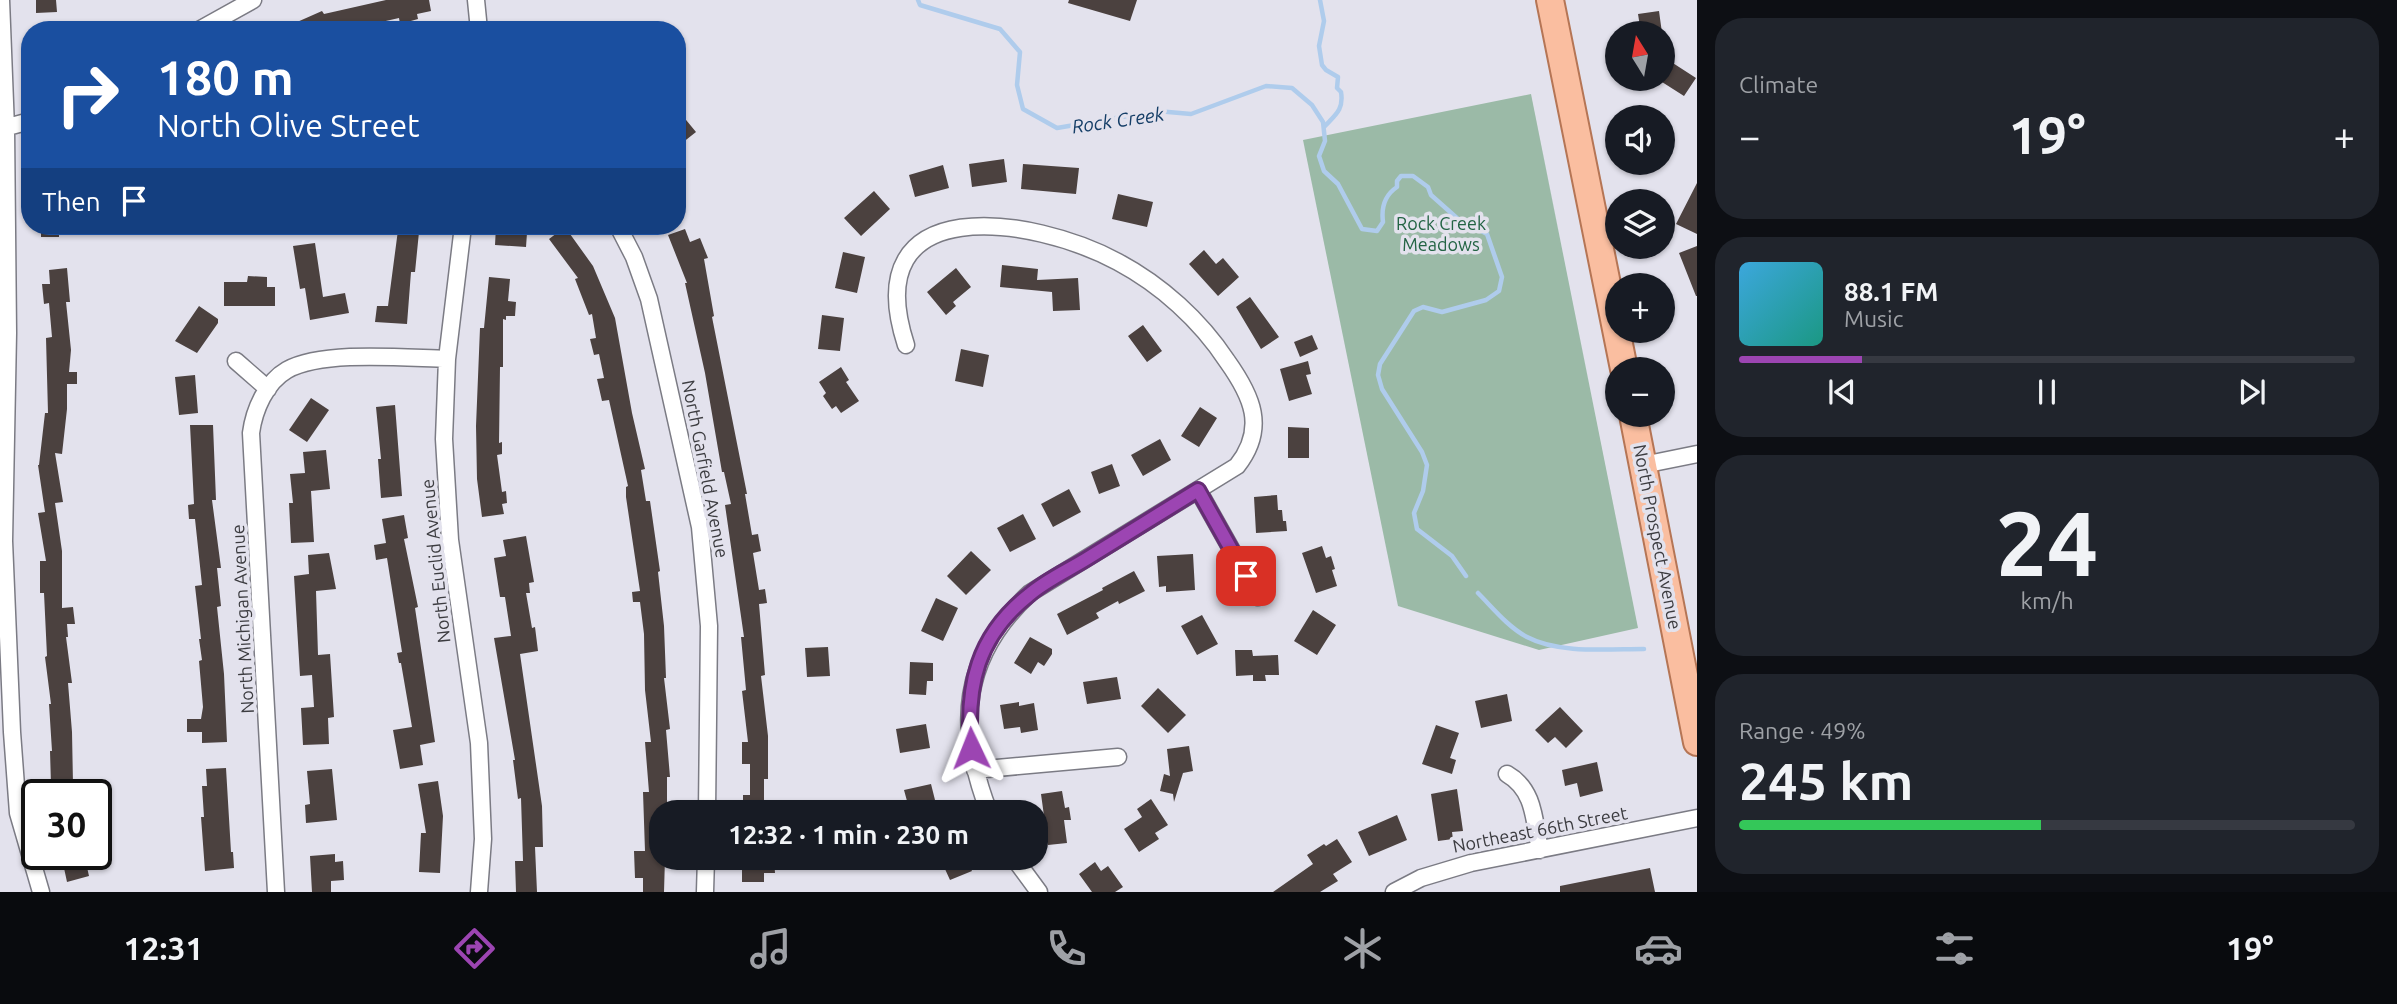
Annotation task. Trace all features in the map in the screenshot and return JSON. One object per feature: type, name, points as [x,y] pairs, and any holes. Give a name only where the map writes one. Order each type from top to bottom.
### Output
[{"type":"main road","points":[[1550,0],[1622,357]]},
{"type":"main road","name":"North Prospect Avenue","points":[[1635,427],[1697,741]]},
{"type":"street","points":[[1,0],[4,334],[2,541],[6,734],[18,813],[41,892]]},
{"type":"street","points":[[221,0],[222,17]]},
{"type":"street","points":[[215,21],[253,0]]},
{"type":"street","points":[[476,0],[478,21]]},
{"type":"street","points":[[3,128],[21,123]]},
{"type":"street","points":[[906,345],[899,323],[897,283],[900,268],[919,245],[934,236],[968,226],[985,224],[1032,230],[1062,238],[1120,262],[1165,294],[1198,324],[1220,349],[1249,397],[1254,424],[1247,451],[1237,466],[1030,593],[1005,618],[981,657],[973,679],[969,725],[975,770],[985,800]]},
{"type":"street","name":"North Euclid Avenue","points":[[462,235],[447,359],[444,439],[450,540],[480,743],[483,839],[479,892]]},
{"type":"street","name":"North Garfield Avenue","points":[[623,235],[634,257],[649,299],[700,527],[709,626],[707,800]]},
{"type":"street","points":[[236,361],[268,389],[288,370],[329,360],[447,359]]},
{"type":"street","name":"North Michigan Avenue","points":[[268,389],[258,405],[251,433],[276,892]]},
{"type":"street","points":[[1643,465],[1697,454]]},
{"type":"street","points":[[1198,490],[1258,597]]},
{"type":"street","points":[[975,770],[1118,757]]},
{"type":"street","points":[[1507,774],[1528,794],[1540,850]]},
{"type":"street","name":"Northeast 66th Street","points":[[1394,892],[1446,869],[1697,818]]},
{"type":"street","points":[[705,892],[706,870]]},
{"type":"street","points":[[1023,870],[1039,892]]},
{"type":"green space","name":"Rock Creek Meadows","points":[[1531,94],[1638,628],[1539,650],[1398,606],[1303,140]]},
{"type":"building","points":[[36,0],[56,0],[57,12],[36,13]]},
{"type":"building","points":[[386,0],[429,0],[431,11],[417,14],[418,19],[411,21],[400,21],[399,18],[386,21],[299,21],[322,11],[324,14]]},
{"type":"building","points":[[1069,0],[1137,0],[1130,21],[1068,3]]},
{"type":"building","points":[[1659,11],[1660,21],[1639,21],[1638,14]]},
{"type":"building","points":[[1675,64],[1696,78],[1684,96],[1675,90]]},
{"type":"building","points":[[686,120],[696,132],[686,140]]},
{"type":"building","points":[[1004,159],[1007,182],[972,187],[969,164]]},
{"type":"building","points":[[1023,164],[1079,168],[1076,194],[1021,189]]},
{"type":"building","points":[[943,165],[949,188],[915,197],[909,175]]},
{"type":"building","points":[[1697,183],[1697,234],[1676,224]]},
{"type":"building","points":[[874,191],[890,209],[861,236],[844,218]]},
{"type":"building","points":[[1118,194],[1153,202],[1147,227],[1112,219]]},
{"type":"building","points":[[686,232],[690,242],[700,238],[708,258],[704,259],[714,316],[712,317],[747,494],[752,535],[758,534],[761,551],[753,553],[759,590],[765,589],[767,603],[759,604],[765,675],[761,676],[768,736],[768,779],[764,779],[764,800],[743,800],[743,795],[750,795],[750,764],[742,764],[742,742],[748,742],[742,691],[746,690],[741,637],[744,637],[725,505],[731,504],[722,472],[705,373],[685,283],[668,235],[686,235]]},
{"type":"building","points":[[41,235],[59,235],[59,237]]},
{"type":"building","points":[[397,235],[419,235],[415,272],[411,272],[407,324],[375,322],[377,306],[388,306]]},
{"type":"building","points":[[496,235],[527,235],[526,247],[495,245]]},
{"type":"building","points":[[554,235],[571,235],[593,266],[615,318],[645,469],[641,470],[646,501],[650,501],[660,571],[664,678],[670,729],[666,730],[670,777],[667,777],[667,800],[649,800],[649,870],[665,870],[664,892],[643,892],[643,878],[635,878],[634,851],[645,851],[643,792],[649,792],[645,742],[651,742],[640,602],[633,602],[632,592],[640,591],[626,497],[628,486],[609,400],[602,401],[597,379],[604,378],[599,354],[594,355],[590,339],[596,338],[592,314],[589,315],[575,279],[578,278],[549,239]]},
{"type":"building","points":[[315,243],[323,297],[345,293],[349,313],[310,320],[305,288],[300,289],[293,246]]},
{"type":"building","points":[[1697,246],[1697,296],[1696,296],[1679,253]]},
{"type":"building","points":[[1204,250],[1216,264],[1223,258],[1239,277],[1218,296],[1189,264]]},
{"type":"building","points":[[843,252],[865,257],[857,293],[835,288]]},
{"type":"building","points":[[1002,265],[1038,269],[1037,280],[1078,278],[1080,310],[1053,311],[1052,292],[1000,287]]},
{"type":"building","points":[[67,268],[70,302],[66,302],[71,350],[69,372],[77,372],[77,384],[67,384],[62,454],[55,453],[63,502],[55,503],[62,551],[62,608],[73,607],[75,624],[67,624],[66,637],[72,683],[68,683],[73,779],[51,779],[51,704],[45,657],[44,593],[40,593],[40,561],[46,561],[38,513],[45,512],[38,465],[45,413],[48,413],[46,338],[52,337],[49,303],[44,304],[42,284],[50,284],[49,270]]},
{"type":"building","points":[[956,268],[971,287],[953,302],[956,306],[946,315],[927,292]]},
{"type":"building","points":[[248,276],[267,277],[267,287],[275,287],[275,306],[224,306],[224,282],[247,282]]},
{"type":"building","points":[[489,277],[510,279],[508,301],[516,302],[515,316],[506,316],[506,320],[503,319],[503,367],[500,367],[499,443],[502,442],[502,454],[497,455],[502,492],[506,491],[507,503],[502,504],[504,514],[482,517],[477,479],[476,426],[480,328],[484,328]]},
{"type":"building","points":[[1250,297],[1279,337],[1261,349],[1236,307]]},
{"type":"building","points":[[199,306],[218,319],[218,323],[197,353],[175,341]]},
{"type":"building","points":[[822,315],[844,318],[840,351],[818,349]]},
{"type":"building","points":[[1143,325],[1162,351],[1147,362],[1128,336]]},
{"type":"building","points":[[1312,335],[1318,349],[1300,357],[1294,342]]},
{"type":"building","points":[[961,349],[989,355],[983,387],[955,381]]},
{"type":"building","points":[[1308,361],[1311,374],[1306,375],[1312,394],[1289,401],[1280,369]]},
{"type":"building","points":[[841,367],[849,380],[846,382],[859,401],[841,413],[836,406],[832,409],[823,396],[826,393],[819,382]]},
{"type":"building","points":[[195,375],[198,413],[179,415],[175,377]]},
{"type":"building","points":[[311,398],[329,410],[307,442],[289,430]]},
{"type":"building","points":[[395,405],[402,496],[381,498],[378,459],[381,459],[376,407]]},
{"type":"building","points":[[1200,407],[1217,418],[1199,447],[1181,436]]},
{"type":"building","points":[[190,425],[213,425],[216,500],[212,500],[221,568],[217,568],[221,606],[217,607],[227,742],[202,743],[202,732],[187,732],[187,719],[201,719],[203,707],[199,661],[202,660],[201,639],[195,586],[202,585],[195,519],[189,519],[188,505],[194,504]]},
{"type":"building","points":[[1288,427],[1309,428],[1309,458],[1288,458]]},
{"type":"building","points":[[1160,439],[1171,460],[1143,476],[1131,455]]},
{"type":"building","points":[[326,450],[330,489],[311,491],[314,542],[291,543],[289,503],[293,503],[290,474],[305,473],[303,452]]},
{"type":"building","points":[[1112,464],[1120,486],[1099,494],[1091,472]]},
{"type":"building","points":[[1069,489],[1081,512],[1053,527],[1041,504]]},
{"type":"building","points":[[1277,495],[1278,510],[1282,510],[1287,531],[1256,533],[1254,497]]},
{"type":"building","points":[[1023,514],[1036,539],[1010,552],[997,528]]},
{"type":"building","points":[[404,515],[408,538],[404,539],[418,607],[415,608],[435,742],[420,745],[423,765],[400,769],[393,730],[412,727],[397,653],[402,652],[387,558],[376,560],[374,545],[386,543],[382,519]]},
{"type":"building","points":[[526,536],[534,582],[529,583],[530,593],[526,593],[538,651],[520,654],[542,806],[543,847],[535,847],[537,892],[516,892],[515,861],[523,861],[521,798],[518,799],[515,760],[494,638],[511,636],[505,597],[500,597],[494,558],[506,556],[503,540]]},
{"type":"building","points":[[1322,546],[1326,558],[1331,556],[1337,586],[1316,593],[1302,553]]},
{"type":"building","points":[[971,551],[991,570],[966,595],[947,576]]},
{"type":"building","points":[[329,553],[336,589],[316,591],[318,655],[330,654],[334,717],[328,718],[329,744],[303,745],[301,708],[314,707],[312,675],[300,676],[294,576],[309,574],[308,555]]},
{"type":"building","points":[[1193,554],[1195,590],[1166,592],[1166,586],[1159,587],[1157,556]]},
{"type":"building","points":[[1134,571],[1145,591],[1096,613],[1099,618],[1067,635],[1057,614]]},
{"type":"building","points":[[936,598],[958,608],[943,641],[921,631]]},
{"type":"building","points":[[1313,610],[1336,625],[1317,655],[1294,641]]},
{"type":"building","points":[[1202,615],[1218,644],[1197,655],[1181,626]]},
{"type":"building","points":[[1030,637],[1052,649],[1052,654],[1044,666],[1038,662],[1031,674],[1014,663]]},
{"type":"building","points":[[828,647],[830,676],[807,677],[805,648]]},
{"type":"building","points":[[1235,650],[1252,650],[1253,656],[1278,655],[1279,675],[1265,675],[1266,681],[1253,681],[1253,675],[1236,676]]},
{"type":"building","points":[[910,662],[933,663],[933,681],[927,681],[926,695],[909,694]]},
{"type":"building","points":[[1117,677],[1121,699],[1087,704],[1083,682]]},
{"type":"building","points":[[1158,688],[1186,715],[1168,733],[1141,706]]},
{"type":"building","points":[[1507,694],[1512,721],[1481,728],[1475,701]]},
{"type":"building","points":[[1019,702],[1019,706],[1034,703],[1038,730],[1021,733],[1020,727],[1004,729],[1000,705]]},
{"type":"building","points":[[1560,707],[1583,731],[1566,748],[1555,737],[1548,743],[1535,730]]},
{"type":"building","points":[[926,724],[930,748],[900,753],[896,729]]},
{"type":"building","points":[[1436,725],[1459,733],[1450,758],[1456,760],[1452,774],[1422,764]]},
{"type":"building","points":[[1189,746],[1193,771],[1183,773],[1174,802],[1173,794],[1160,791],[1164,774],[1170,776],[1167,749]]},
{"type":"building","points":[[1597,762],[1603,791],[1580,797],[1577,783],[1565,786],[1562,770]]},
{"type":"building","points":[[226,768],[234,868],[205,871],[202,786],[207,786],[206,769]]},
{"type":"building","points":[[332,769],[337,820],[306,823],[305,805],[310,804],[307,771]]},
{"type":"building","points":[[438,781],[443,816],[440,873],[419,872],[421,833],[426,833],[418,784]]},
{"type":"building","points":[[931,784],[935,800],[907,800],[904,790]]},
{"type":"building","points":[[1457,789],[1463,831],[1452,832],[1453,839],[1438,841],[1431,794]]},
{"type":"building","points":[[1062,791],[1065,808],[1069,807],[1071,820],[1064,820],[1067,843],[1048,845],[1048,800],[1042,800],[1041,794]]},
{"type":"building","points":[[1151,799],[1168,825],[1155,833],[1159,839],[1139,852],[1124,829],[1142,817],[1137,809]]},
{"type":"building","points":[[1397,815],[1407,840],[1369,856],[1358,832]]},
{"type":"building","points":[[1337,839],[1352,862],[1333,874],[1338,881],[1320,892],[1273,892],[1313,864],[1307,855]]},
{"type":"building","points":[[335,854],[335,862],[343,861],[344,880],[331,881],[331,892],[312,892],[310,856]]},
{"type":"building","points":[[1095,862],[1101,871],[1108,866],[1123,887],[1115,892],[1092,892],[1079,874]]},
{"type":"building","points":[[1650,868],[1655,892],[1560,892],[1560,886]]},
{"type":"building","points":[[64,870],[88,870],[89,876],[67,882]]},
{"type":"building","points":[[742,870],[775,870],[775,873],[764,873],[764,882],[742,882]]},
{"type":"building","points":[[945,870],[972,871],[950,880]]},
{"type":"waterway","name":"Rock Creek","points":[[918,0],[920,5],[1000,29],[1020,52],[1017,85],[1023,109],[1057,128],[1157,111],[1191,114],[1266,86],[1292,88],[1312,105],[1323,122],[1325,141],[1319,156],[1324,171],[1338,184],[1362,229],[1377,231],[1383,222],[1385,202],[1397,187],[1397,181],[1401,176],[1413,176],[1428,187],[1431,195],[1458,219],[1487,234],[1502,277],[1499,291],[1486,300],[1442,312],[1423,307],[1414,311],[1380,364],[1378,375],[1382,389],[1422,452],[1427,465],[1423,491],[1414,513],[1417,529],[1452,556],[1466,576]]},
{"type":"waterway","points":[[1320,0],[1324,21],[1319,46],[1322,65],[1338,77],[1337,88],[1342,98],[1338,112],[1324,127]]},
{"type":"waterway","name":"Rock Creek","points":[[1478,593],[1513,628],[1540,642],[1569,648],[1644,649]]},
{"type":"route","points":[[971,748],[970,701],[973,679],[981,657],[1005,618],[1030,593],[1198,490],[1246,576]]}]
